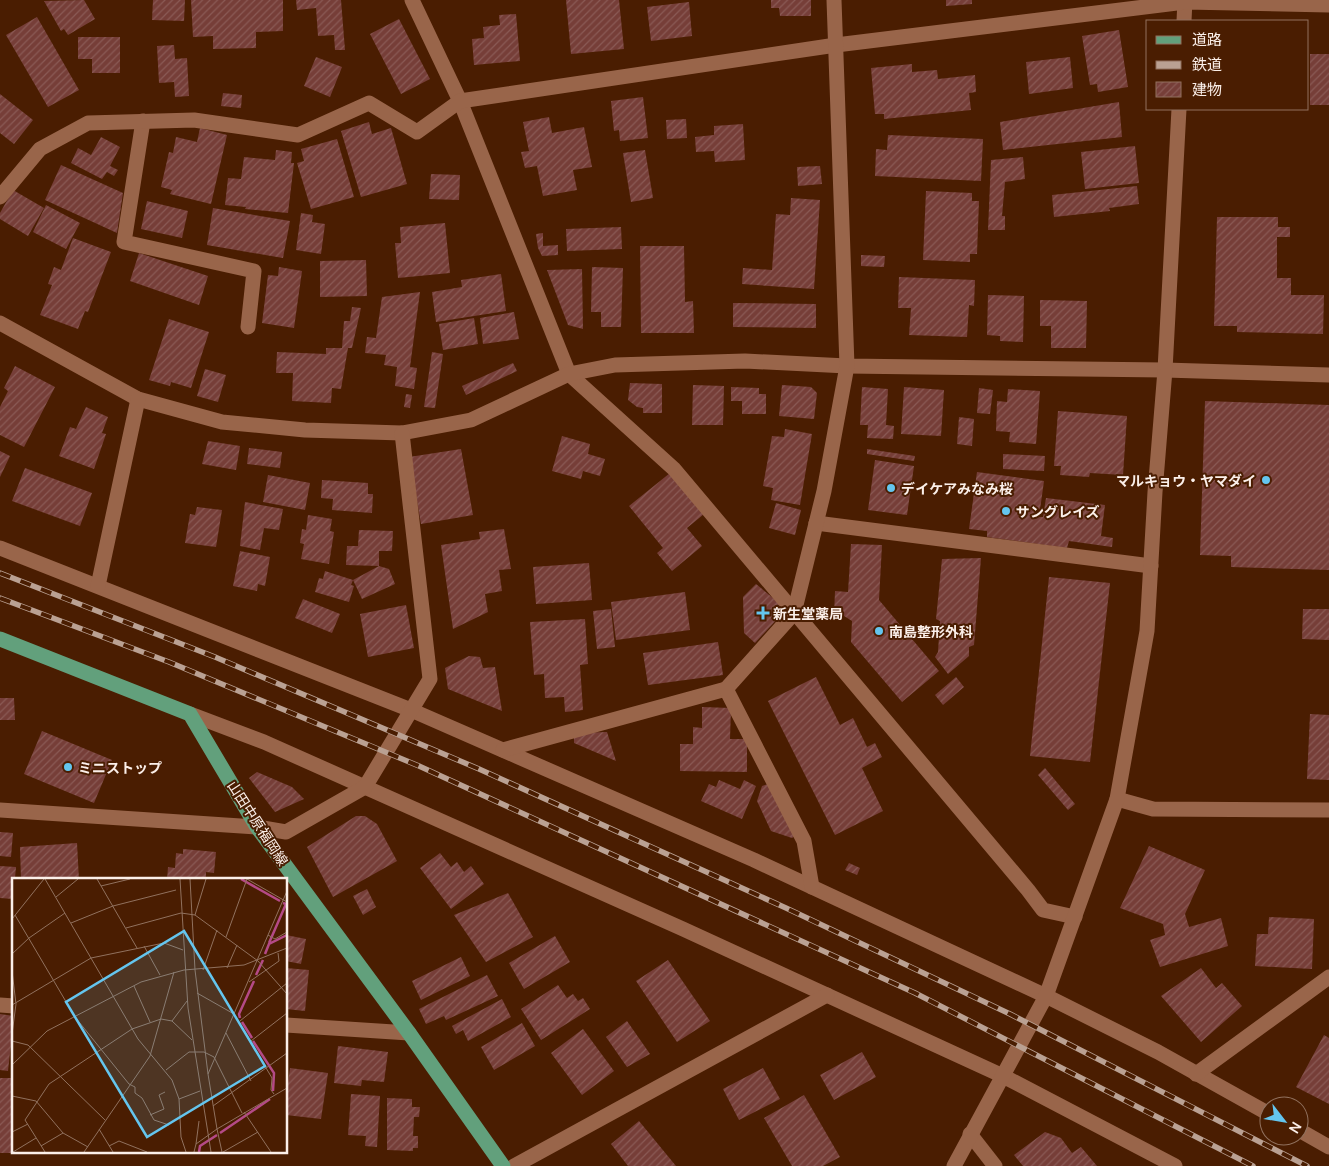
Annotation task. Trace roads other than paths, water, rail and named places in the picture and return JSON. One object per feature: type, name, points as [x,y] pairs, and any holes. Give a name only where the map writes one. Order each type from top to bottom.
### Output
[{"type":"main road","points":[[0,640],[190,714]]},
{"type":"main road","name":"山田中原福岡線","points":[[190,714],[257,827],[409,1033],[503,1166]]},
{"type":"street","points":[[412,0],[460,101],[569,374],[674,469],[1043,910],[1075,917]]},
{"type":"street","points":[[503,750],[726,689],[794,613],[824,491],[847,366],[834,0]]},
{"type":"street","points":[[1184,20],[1185,1]]},
{"type":"street","points":[[0,198],[40,149],[88,123],[194,120],[298,135],[369,103],[416,132],[460,101],[836,45],[1185,1],[1329,5]]},
{"type":"street","points":[[954,1166],[1046,996],[1117,799],[1147,631],[1180,110]]},
{"type":"street","points":[[143,121],[124,242],[254,271],[248,327]]},
{"type":"street","points":[[0,323],[138,399],[222,422],[305,430],[402,434],[471,420],[569,374],[616,365],[745,361],[847,366],[1165,370],[1329,375]]},
{"type":"street","points":[[98,586],[138,399]]},
{"type":"street","points":[[0,810],[257,827],[286,832],[365,787],[430,679],[402,434]]},
{"type":"street","points":[[816,523],[1151,566]]},
{"type":"street","points":[[0,548],[411,710],[812,887],[1046,996],[1158,1052],[1259,1109]]},
{"type":"street","points":[[726,689],[804,841],[812,887]]},
{"type":"street","points":[[190,714],[264,742],[827,994],[1003,1076],[1175,1166]]},
{"type":"street","points":[[1117,799],[1153,810],[1329,810]]},
{"type":"street","points":[[1196,1074],[1329,976]]},
{"type":"street","points":[[514,1166],[827,994]]},
{"type":"street","points":[[288,1025],[409,1033]]},
{"type":"street","points":[[970,1134],[996,1166]]},
{"type":"street","points":[[1309,1136],[1329,1147]]},
{"type":"railway","points":[[0,573],[215,657],[479,769],[786,908],[1010,1014],[1307,1166]]},
{"type":"railway","points":[[0,598],[169,662],[419,766],[915,993],[1253,1166]]},
{"type":"place","name":"マルキョウ・ヤマダイ","points":[[1266,480]]},
{"type":"place","name":"デイケアみなみ桜","points":[[891,488]]},
{"type":"place","name":"サングレイズ","points":[[1006,511]]},
{"type":"place","name":"新生堂薬局","points":[[763,613]]},
{"type":"place","name":"南島整形外科","points":[[879,631]]},
{"type":"place","name":"ミニストップ","points":[[68,767]]}]
